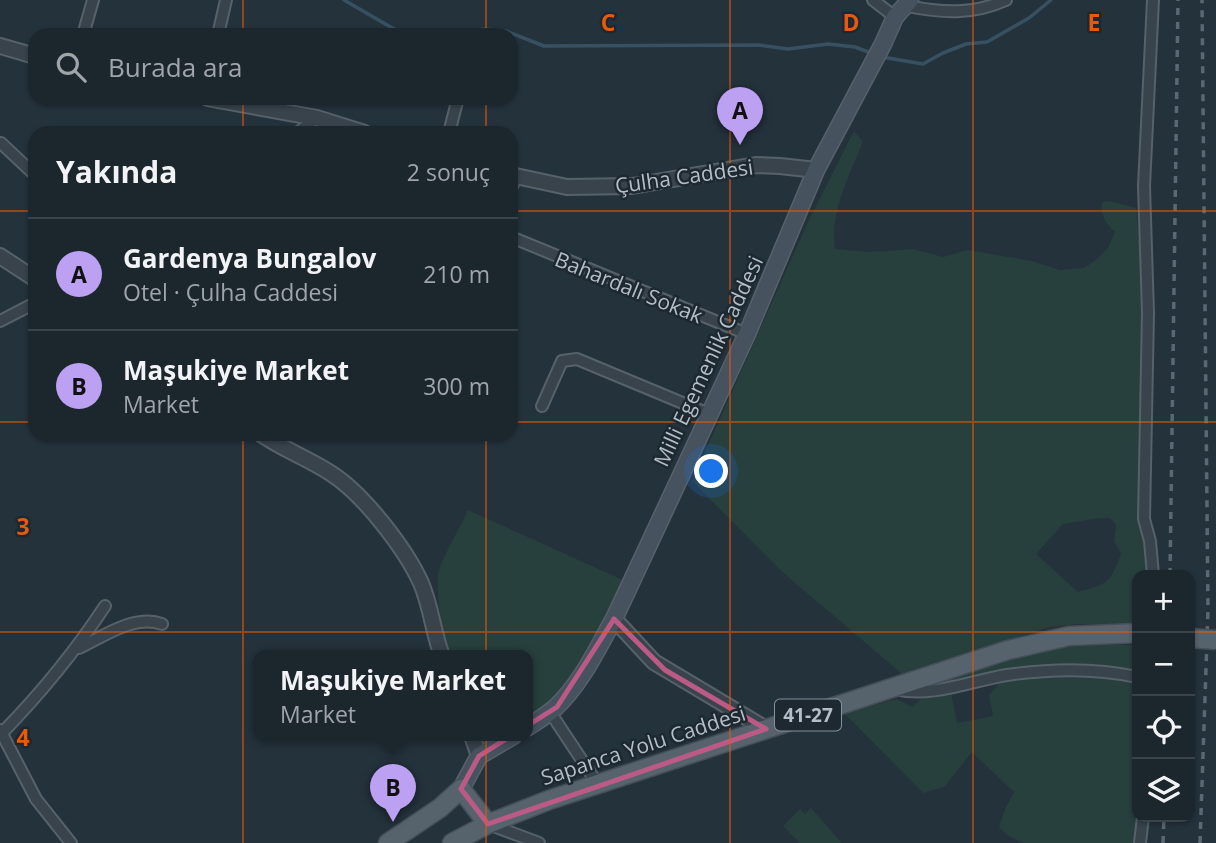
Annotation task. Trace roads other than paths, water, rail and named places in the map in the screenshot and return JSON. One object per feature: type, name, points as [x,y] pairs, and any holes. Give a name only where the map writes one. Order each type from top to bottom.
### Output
[{"type":"main road","name":"Milli Egemenlik Caddesi","points":[[533,724],[550,712],[578,679],[614,619],[747,334],[816,170],[904,8]]},
{"type":"main road","name":"Sapanca Yolu Caddesi","points":[[488,824],[597,783],[1036,642],[1069,636],[1132,633]]},
{"type":"main road","points":[[1195,638],[1216,640]]},
{"type":"main road","points":[[388,843],[440,808],[461,789],[480,755],[504,741]]},
{"type":"main road","points":[[461,789],[488,824]]},
{"type":"main road","name":"41-27","points":[[452,843],[488,824]]},
{"type":"street","points":[[85,28],[93,0]]},
{"type":"street","points":[[220,28],[226,0]]},
{"type":"street","points":[[873,0],[904,8],[965,12],[1006,0]]},
{"type":"street","points":[[1153,0],[1144,186],[1148,313],[1144,519],[1150,541],[1153,570]]},
{"type":"street","points":[[0,46],[28,54]]},
{"type":"street","points":[[246,105],[317,118],[343,126]]},
{"type":"street","points":[[451,126],[456,105]]},
{"type":"street","points":[[307,126],[317,118]]},
{"type":"street","points":[[1,144],[28,169]]},
{"type":"street","name":"Çulha Caddesi","points":[[518,181],[567,187],[632,187],[748,166],[816,170]]},
{"type":"street","name":"Bahardalı Sokak","points":[[518,240],[747,334]]},
{"type":"street","points":[[0,256],[28,274]]},
{"type":"street","points":[[0,321],[28,307]]},
{"type":"street","points":[[542,406],[562,361],[571,358],[709,414]]},
{"type":"street","points":[[274,441],[331,473],[369,508],[421,583],[440,650]]},
{"type":"street","points":[[71,843],[36,799],[1,731],[47,685],[77,649],[105,606]]},
{"type":"street","points":[[614,619],[654,662],[766,729]]},
{"type":"street","points":[[77,649],[141,621],[162,624]]},
{"type":"street","points":[[891,688],[921,692],[1007,675],[1080,670],[1132,676]]},
{"type":"street","points":[[550,712],[597,783]]},
{"type":"street","points":[[474,741],[480,755]]},
{"type":"street","points":[[1140,843],[1142,822]]},
{"type":"street","points":[[488,824],[539,843]]},
{"type":"waterway","points":[[344,0],[392,28]]},
{"type":"waterway","points":[[882,57],[923,64],[966,44],[987,42],[1029,18],[1051,0]]},
{"type":"waterway","points":[[518,36],[544,46],[759,45],[788,49],[828,44],[855,47],[871,53]]},
{"type":"railway","points":[[1170,570],[1178,0]]},
{"type":"railway","points":[[1200,843],[1208,610],[1202,0]]},
{"type":"railway","points":[[1163,843],[1164,822]]},
{"type":"place","name":"Gardenya Bungalov","points":[[740,145]]},
{"type":"place","name":"Maşukiye Market","points":[[393,822]]}]
